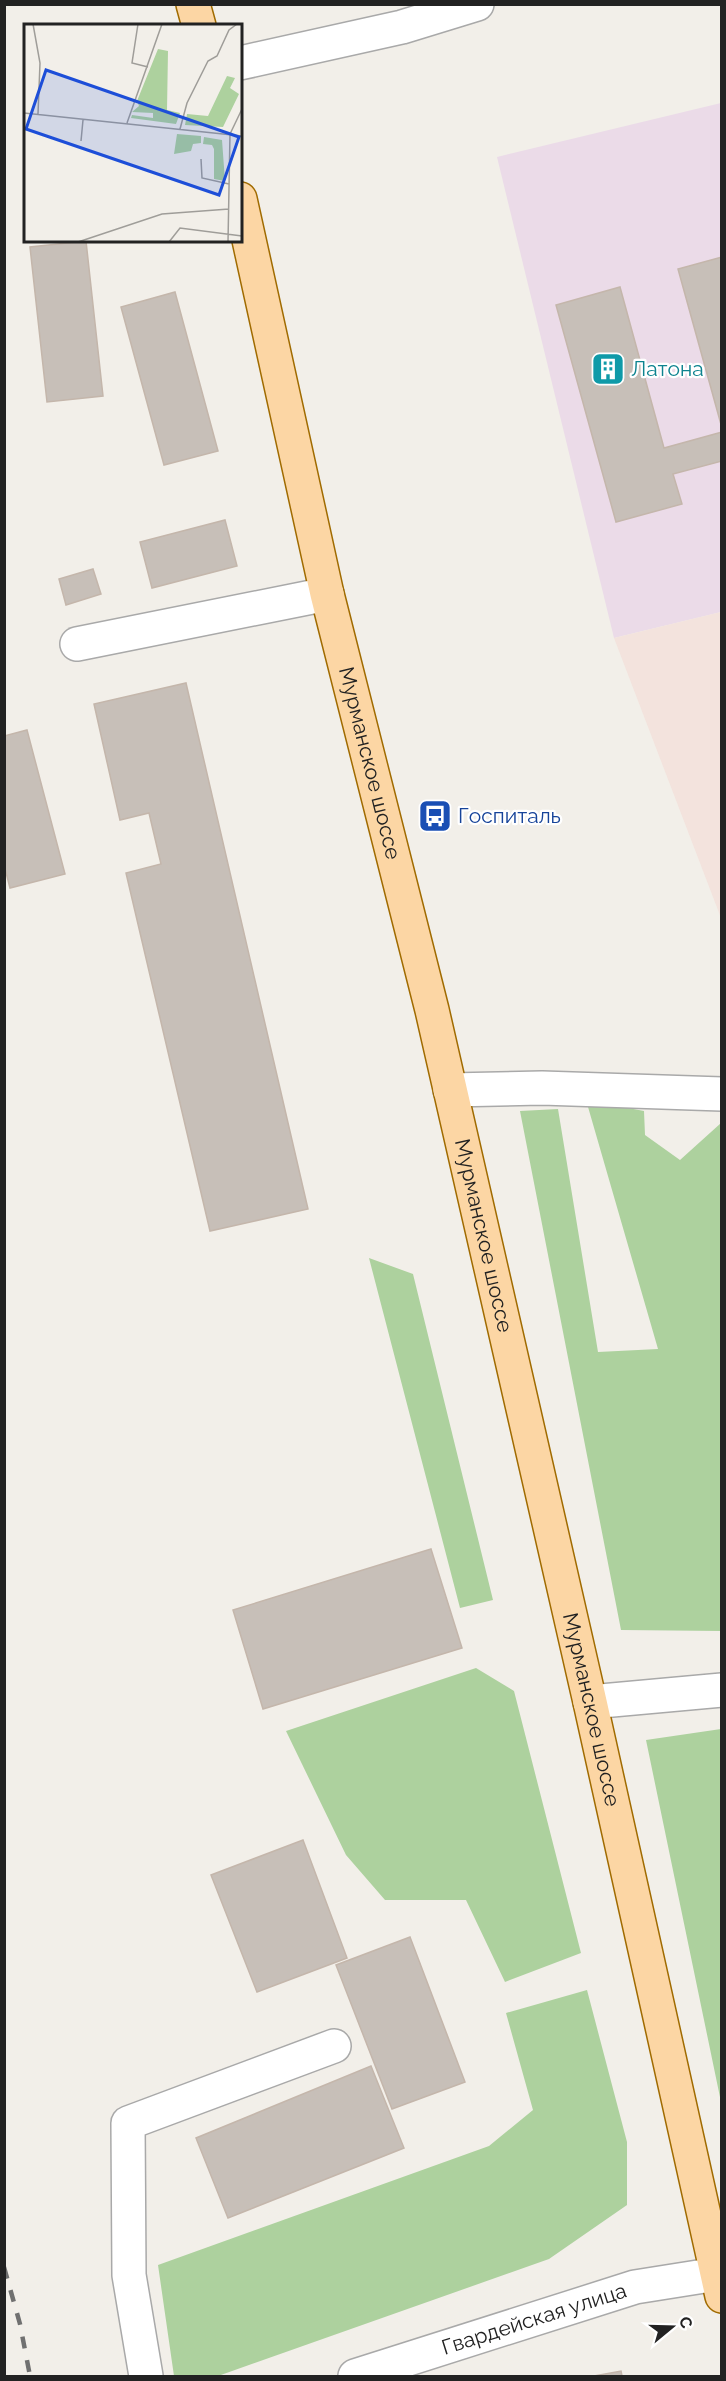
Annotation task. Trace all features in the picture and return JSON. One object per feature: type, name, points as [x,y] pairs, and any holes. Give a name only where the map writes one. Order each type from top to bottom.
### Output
[{"type":"main road","points":[[194,4],[199,24]]},
{"type":"main road","name":"Мурманское шоссе","points":[[242,208],[327,594],[432,1010],[720,2281]]},
{"type":"street","points":[[242,63],[402,27],[477,4]]},
{"type":"street","points":[[77,644],[327,594]]},
{"type":"street","points":[[450,1090],[542,1088],[722,1094]]},
{"type":"street","points":[[590,1702],[722,1690]]},
{"type":"street","points":[[146,2376],[129,2275],[128,2123],[334,2046]]},
{"type":"street","name":"Гвардейская улица","points":[[355,2376],[635,2287],[720,2281]]},
{"type":"shaded area","points":[[721,103],[721,612],[614,638],[497,157]]},
{"type":"shaded area","points":[[722,612],[721,918],[614,638]]},
{"type":"green space","points":[[586,1100],[644,1111],[645,1135],[680,1160],[721,1123],[721,1631],[621,1630],[520,1111],[558,1109],[598,1352],[658,1349]]},
{"type":"green space","points":[[369,1258],[413,1274],[493,1600],[460,1608]]},
{"type":"green space","points":[[476,1668],[514,1691],[581,1953],[505,1982],[466,1900],[385,1900],[346,1855],[286,1731]]},
{"type":"green space","points":[[722,1729],[721,2102],[646,1740]]},
{"type":"green space","points":[[587,1990],[627,2142],[627,2205],[549,2259],[218,2376],[174,2376],[158,2265],[489,2146],[533,2110],[506,2013]]},
{"type":"building","points":[[86,242],[103,396],[47,402],[30,247]]},
{"type":"building","name":"Латона","points":[[722,257],[722,428],[678,269]]},
{"type":"building","name":"Латона","points":[[620,287],[664,448],[722,432],[722,461],[673,474],[682,504],[616,522],[556,305]]},
{"type":"building","points":[[175,292],[218,451],[164,465],[121,307]]},
{"type":"building","points":[[225,520],[237,566],[152,588],[140,542]]},
{"type":"building","points":[[93,569],[101,594],[66,605],[59,579]]},
{"type":"building","points":[[186,683],[308,1209],[210,1231],[126,873],[161,864],[149,813],[120,820],[94,704]]},
{"type":"building","points":[[27,730],[65,874],[10,888],[4,865],[4,736]]},
{"type":"building","points":[[431,1549],[462,1648],[263,1709],[233,1610]]},
{"type":"building","points":[[303,1840],[347,1958],[257,1992],[211,1875]]},
{"type":"building","points":[[410,1937],[465,2082],[392,2109],[336,1965]]},
{"type":"building","points":[[371,2066],[404,2148],[228,2218],[196,2138]]},
{"type":"building","points":[[621,2371],[622,2376],[594,2376]]},
{"type":"railway","points":[[4,2267],[20,2324],[30,2376]]},
{"type":"place","name":"Латона","points":[[608,369]]},
{"type":"place","name":"Госпиталь","points":[[435,816]]}]
